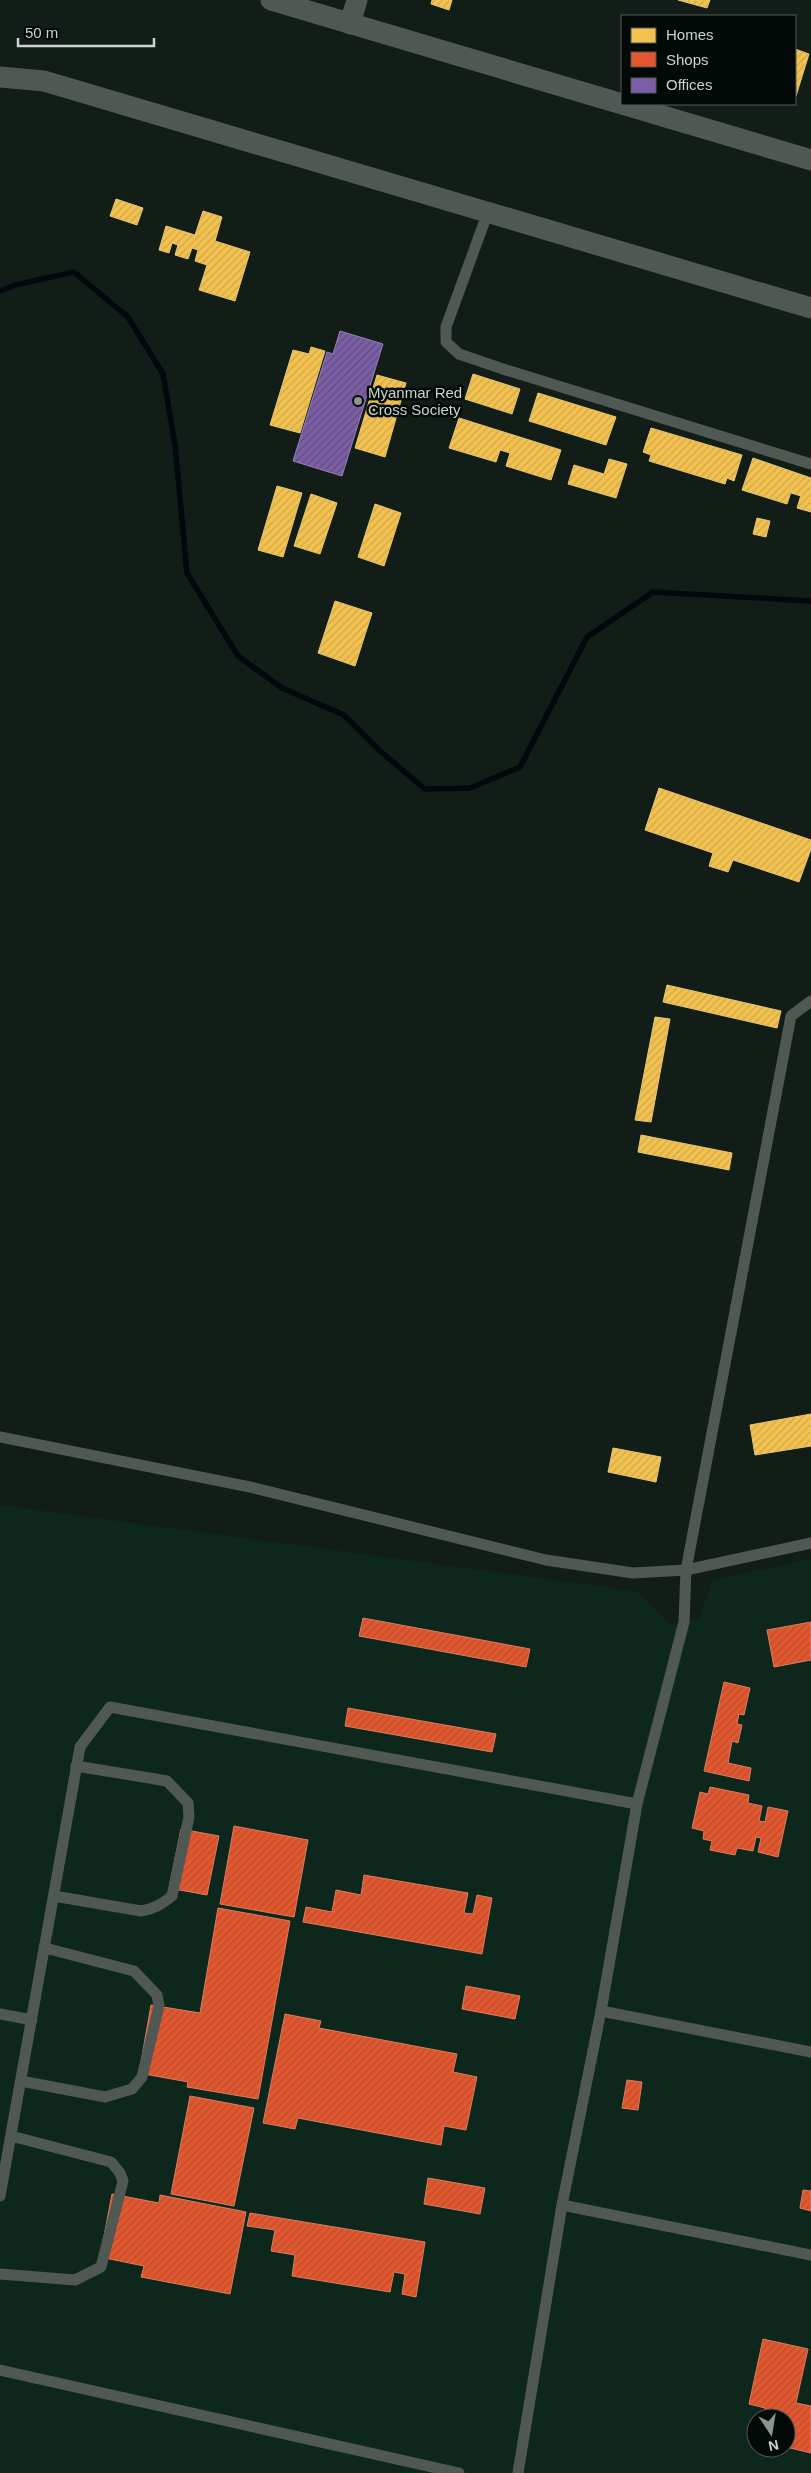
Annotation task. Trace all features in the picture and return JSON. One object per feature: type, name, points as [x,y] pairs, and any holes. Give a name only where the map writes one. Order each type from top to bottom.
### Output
[{"type":"street","points":[[271,0],[621,104]]},
{"type":"street","points":[[350,24],[357,0]]},
{"type":"street","points":[[0,77],[44,81],[811,308]]},
{"type":"street","points":[[625,105],[811,160]]},
{"type":"lane","points":[[488,212],[446,327],[446,342],[459,354],[811,464]]},
{"type":"lane","points":[[518,2473],[562,2206],[601,2011],[637,1804],[684,1622],[686,1570],[791,1016],[811,1001]]},
{"type":"lane","points":[[0,1437],[250,1487],[546,1560],[633,1573],[686,1570],[811,1543]]},
{"type":"lane","points":[[0,2196],[80,1747],[110,1707],[637,1804]]},
{"type":"lane","points":[[54,1896],[141,1911],[153,1909],[172,1896],[188,1818],[188,1803],[167,1781],[76,1766]]},
{"type":"lane","points":[[21,2080],[105,2097],[132,2089],[142,2077],[160,2006],[157,1995],[134,1971],[45,1948]]},
{"type":"lane","points":[[601,2011],[811,2052]]},
{"type":"lane","points":[[0,2014],[32,2020]]},
{"type":"lane","points":[[0,2274],[75,2280],[101,2267],[123,2181],[120,2172],[111,2162],[11,2136]]},
{"type":"lane","points":[[562,2206],[811,2255]]},
{"type":"lane","points":[[0,2370],[459,2473]]},
{"type":"shaded area","points":[[0,1505],[636,1591],[671,1624],[698,1620],[713,1580],[811,1559],[811,2473],[0,2473]]},
{"type":"building: Homes","points":[[432,0],[452,0],[449,10],[431,4]]},
{"type":"building: Homes","points":[[678,0],[710,0],[707,8]]},
{"type":"building: Homes","points":[[796,49],[809,54],[796,96]]},
{"type":"building: Homes","points":[[116,199],[143,208],[137,225],[110,216]]},
{"type":"building: Homes","points":[[203,211],[222,217],[215,241],[250,252],[235,301],[199,290],[207,265],[195,261],[198,250],[192,248],[188,259],[175,255],[178,245],[172,243],[169,253],[159,250],[166,226],[195,235]]},
{"type":"building: Homes","points":[[311,347],[325,351],[300,433],[270,425],[293,350],[309,354]]},
{"type":"building: Homes","points":[[473,374],[520,389],[512,414],[465,399]]},
{"type":"building: Homes","points":[[377,375],[406,383],[385,457],[355,448]]},
{"type":"building: Homes","points":[[538,393],[616,417],[606,445],[529,421]]},
{"type":"building: Homes","points":[[459,418],[561,450],[551,480],[506,466],[510,453],[500,450],[496,462],[449,448]]},
{"type":"building: Homes","points":[[651,428],[742,455],[734,481],[727,478],[725,484],[649,461],[651,455],[643,452]]},
{"type":"building: Homes","points":[[753,458],[811,478],[811,512],[797,508],[801,496],[791,493],[792,489],[787,504],[742,490]]},
{"type":"building: Homes","points":[[609,459],[627,464],[616,498],[568,484],[574,465],[604,474]]},
{"type":"building: Homes","points":[[277,486],[302,493],[283,557],[258,550]]},
{"type":"building: Homes","points":[[311,494],[337,503],[320,554],[294,546]]},
{"type":"building: Homes","points":[[375,504],[401,513],[384,566],[358,557]]},
{"type":"building: Homes","points":[[757,518],[770,521],[766,537],[753,534]]},
{"type":"building: Homes","points":[[335,601],[372,613],[355,666],[318,653]]},
{"type":"building: Homes","points":[[659,788],[811,840],[811,849],[799,882],[733,860],[728,872],[709,866],[713,853],[645,830]]},
{"type":"building: Homes","points":[[667,985],[781,1011],[777,1028],[663,1002]]},
{"type":"building: Homes","points":[[655,1017],[670,1019],[651,1122],[635,1120]]},
{"type":"building: Homes","points":[[641,1135],[732,1153],[729,1170],[638,1152]]},
{"type":"building: Homes","points":[[811,1414],[811,1446],[755,1455],[750,1425]]},
{"type":"building: Homes","points":[[613,1448],[661,1457],[656,1482],[608,1472]]},
{"type":"building: Shops","points":[[363,1618],[530,1649],[526,1667],[359,1636]]},
{"type":"building: Shops","points":[[811,1622],[811,1660],[774,1667],[767,1630]]},
{"type":"building: Shops","points":[[724,1682],[750,1688],[744,1715],[739,1714],[737,1724],[742,1725],[738,1743],[732,1741],[728,1763],[751,1768],[749,1781],[704,1771]]},
{"type":"building: Shops","points":[[348,1708],[496,1734],[492,1752],[345,1726]]},
{"type":"building: Shops","points":[[710,1787],[749,1795],[748,1803],[762,1806],[759,1821],[765,1822],[768,1807],[788,1811],[778,1857],[758,1852],[761,1838],[756,1837],[753,1851],[737,1848],[735,1855],[710,1850],[712,1841],[703,1839],[704,1831],[692,1828],[700,1792],[708,1794]]},
{"type":"building: Shops","points":[[234,1826],[308,1840],[294,1917],[220,1904]]},
{"type":"building: Shops","points":[[181,1829],[219,1836],[207,1895],[169,1888]]},
{"type":"building: Shops","points":[[364,1875],[468,1893],[464,1913],[473,1914],[477,1895],[492,1898],[482,1954],[303,1922],[306,1907],[332,1912],[336,1890],[361,1895]]},
{"type":"building: Shops","points":[[218,1908],[290,1921],[258,2099],[187,2087],[188,2082],[139,2073],[151,2005],[200,2013]]},
{"type":"building: Shops","points":[[466,1986],[520,1996],[515,2019],[462,2009]]},
{"type":"building: Shops","points":[[285,2014],[321,2021],[319,2028],[457,2054],[453,2072],[477,2077],[466,2130],[444,2126],[441,2145],[298,2118],[295,2129],[263,2123]]},
{"type":"building: Shops","points":[[627,2080],[642,2082],[638,2110],[622,2108]]},
{"type":"building: Shops","points":[[190,2096],[254,2108],[234,2206],[171,2194]]},
{"type":"building: Shops","points":[[428,2178],[485,2188],[480,2214],[424,2204]]},
{"type":"building: Shops","points":[[803,2190],[811,2191],[811,2211],[800,2208]]},
{"type":"building: Shops","points":[[112,2194],[159,2203],[160,2195],[246,2212],[230,2294],[141,2277],[144,2266],[100,2257]]},
{"type":"building: Shops","points":[[250,2213],[425,2242],[416,2297],[402,2294],[405,2274],[394,2272],[390,2292],[292,2276],[295,2255],[271,2251],[275,2230],[247,2226]]},
{"type":"building: Shops","points":[[763,2339],[808,2349],[796,2403],[811,2406],[811,2453],[796,2449],[796,2408],[765,2408],[749,2404]]},
{"type":"building: Offices","points":[[340,331],[383,344],[342,476],[293,461],[327,352],[333,354]]},
{"type":"waterway","points":[[0,291],[15,285],[74,272],[128,317],[163,374],[175,445],[187,573],[238,656],[282,688],[344,715],[380,751],[425,789],[470,788],[520,767],[587,637],[653,592],[811,601]]},
{"type":"place","name":"Myanmar Red Cross Society","points":[[358,401]]}]
